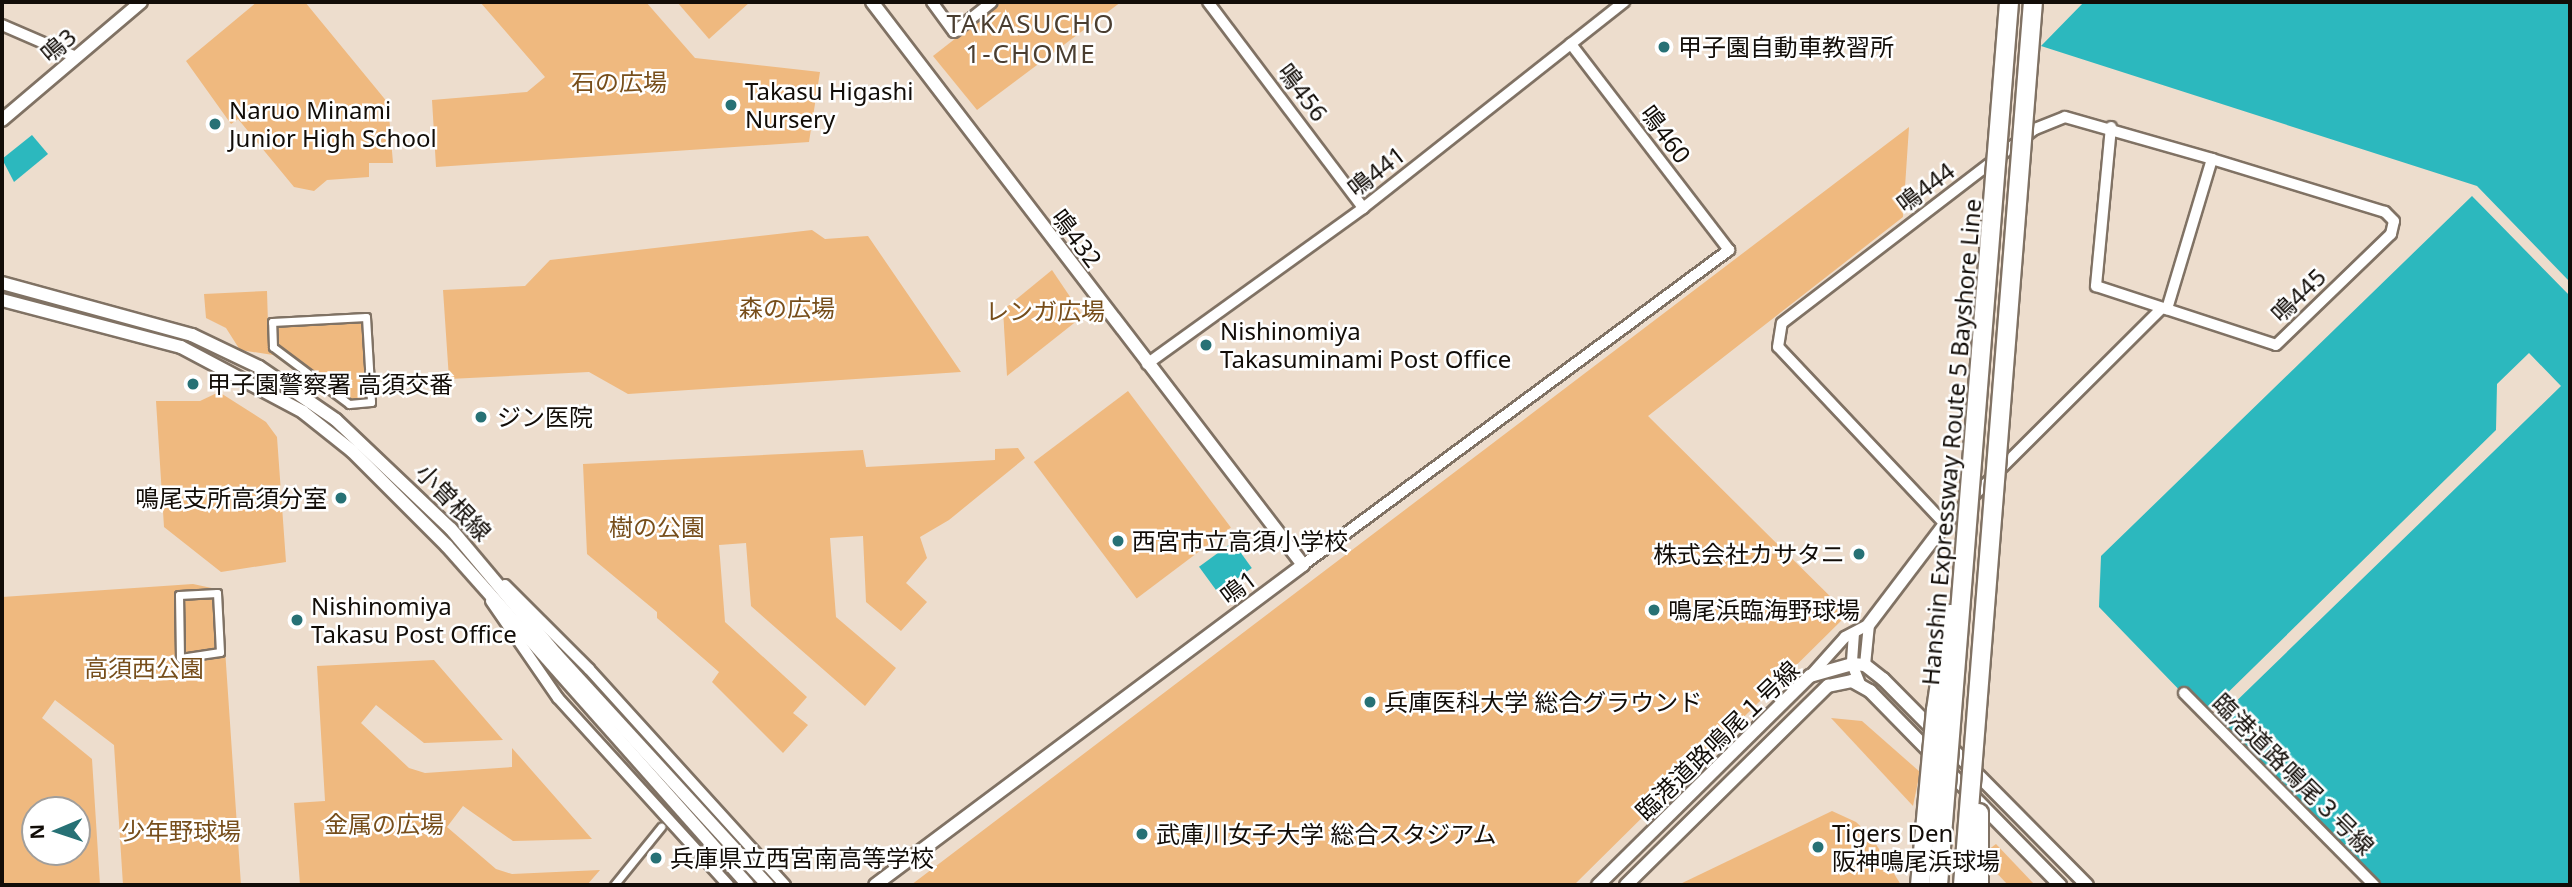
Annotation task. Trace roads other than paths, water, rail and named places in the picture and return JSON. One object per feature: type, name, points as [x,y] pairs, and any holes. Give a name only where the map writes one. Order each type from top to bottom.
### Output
[{"type":"highway","name":"Hanshin Expressway Route 5 Bayshore Line","points":[[1938,885],[2009,2]]},
{"type":"highway","name":"Hanshin Expressway Route 5 Bayshore Line","points":[[1963,885],[2033,2]]},
{"type":"highway","points":[[1920,885],[1936,710],[1981,368]]},
{"type":"highway","points":[[1979,680],[1979,885]]},
{"type":"street","name":"鳴3","points":[[2,120],[141,2]]},
{"type":"street","name":"鳴432","points":[[872,2],[1303,565]]},
{"type":"street","points":[[932,2],[954,32],[992,2]]},
{"type":"street","name":"鳴456","points":[[1208,2],[1363,208]]},
{"type":"street","name":"鳴441","points":[[1147,364],[1363,208],[1623,2]]},
{"type":"street","points":[[2,25],[76,57]]},
{"type":"street","name":"鳴460","points":[[1571,44],[1729,250]]},
{"type":"street","name":"鳴444","points":[[1945,524],[1778,348],[1782,323],[2035,129],[2066,117],[2111,127],[2212,159]]},
{"type":"street","name":"鳴445","points":[[2111,127],[2096,286],[2276,345],[2394,227],[2392,216],[2212,159]]},
{"type":"street","points":[[1810,676],[1826,654],[1869,624],[1945,524],[2164,308],[2212,159]]},
{"type":"street","name":"鳴1","points":[[875,885],[1729,250]]},
{"type":"street","name":"小曽根線","points":[[2,283],[173,329],[259,367],[336,420],[380,457],[589,669],[785,885]]},
{"type":"street","name":"小曽根線","points":[[2,300],[181,347],[265,388],[303,412],[352,452],[486,592],[510,634],[558,698],[728,885]]},
{"type":"street","points":[[366,317],[371,402],[349,404],[273,347],[272,322],[366,317]]},
{"type":"street","points":[[480,560],[590,690],[768,885]]},
{"type":"street","points":[[486,592],[578,699],[748,885]]},
{"type":"street","points":[[217,593],[220,652],[180,658],[179,595],[217,593]]},
{"type":"street","points":[[1859,665],[1869,624]]},
{"type":"street","points":[[1854,633],[1860,684],[2060,885]]},
{"type":"street","points":[[1859,665],[2087,885]]},
{"type":"street","name":"臨港道路鳴尾１号線","points":[[1598,885],[1810,676],[1859,665]]},
{"type":"street","name":"臨港道路鳴尾１号線","points":[[1626,885],[1828,686],[1840,681],[1860,684]]},
{"type":"street","name":"臨港道路鳴尾３号線","points":[[2185,693],[2374,885]]},
{"type":"street","points":[[614,885],[661,827]]},
{"type":"water","points":[[2084,2],[2570,2],[2570,282],[2477,186],[2041,46]]},
{"type":"water","points":[[32,135],[48,154],[14,182],[2,159]]},
{"type":"water","points":[[2472,196],[2570,296],[2570,885],[2381,885],[2223,725],[2223,714],[2561,386],[2529,353],[2497,384],[2496,430],[2209,711],[2195,696],[2189,700],[2099,607],[2101,556]]},
{"type":"water","points":[[1233,542],[1252,568],[1218,593],[1199,567]]},
{"type":"place","name":"甲子園自動車教習所","points":[[1664,47]]},
{"type":"place","name":"Takasu Higashi Nursery","points":[[731,105]]},
{"type":"place","name":"Naruo Minami Junior High School","points":[[215,124]]},
{"type":"place","name":"Nishinomiya Takasuminami Post Office","points":[[1206,345]]},
{"type":"place","name":"甲子園警察署 高須交番","points":[[193,384]]},
{"type":"place","name":"ジン医院","points":[[481,417]]},
{"type":"place","name":"鳴尾支所高須分室","points":[[341,498]]},
{"type":"place","name":"西宮市立高須小学校","points":[[1118,541]]},
{"type":"place","name":"株式会社カサタニ","points":[[1859,554]]},
{"type":"place","name":"鳴尾浜臨海野球場","points":[[1654,610]]},
{"type":"place","name":"Nishinomiya Takasu Post Office","points":[[297,620]]},
{"type":"place","name":"兵庫医科大学 総合グラウンド","points":[[1370,702]]},
{"type":"place","name":"武庫川女子大学 総合スタジアム","points":[[1142,834]]},
{"type":"place","name":"Tigers Den 阪神鳴尾浜球場","points":[[1818,847]]},
{"type":"place","name":"兵庫県立西宮南高等学校","points":[[656,858]]},
{"type":"district","name":"TAKASUCHO 1-CHOME","points":[[1031,39]]},
{"type":"park label","name":"石の広場","points":[[619,82]]},
{"type":"park label","name":"森の広場","points":[[787,308]]},
{"type":"park label","name":"レンガ広場","points":[[1045,311]]},
{"type":"park label","name":"樹の公園","points":[[657,527]]},
{"type":"park label","name":"高須西公園","points":[[144,668]]},
{"type":"park label","name":"金属の広場","points":[[384,824]]},
{"type":"park label","name":"少年野球場","points":[[181,831]]}]
